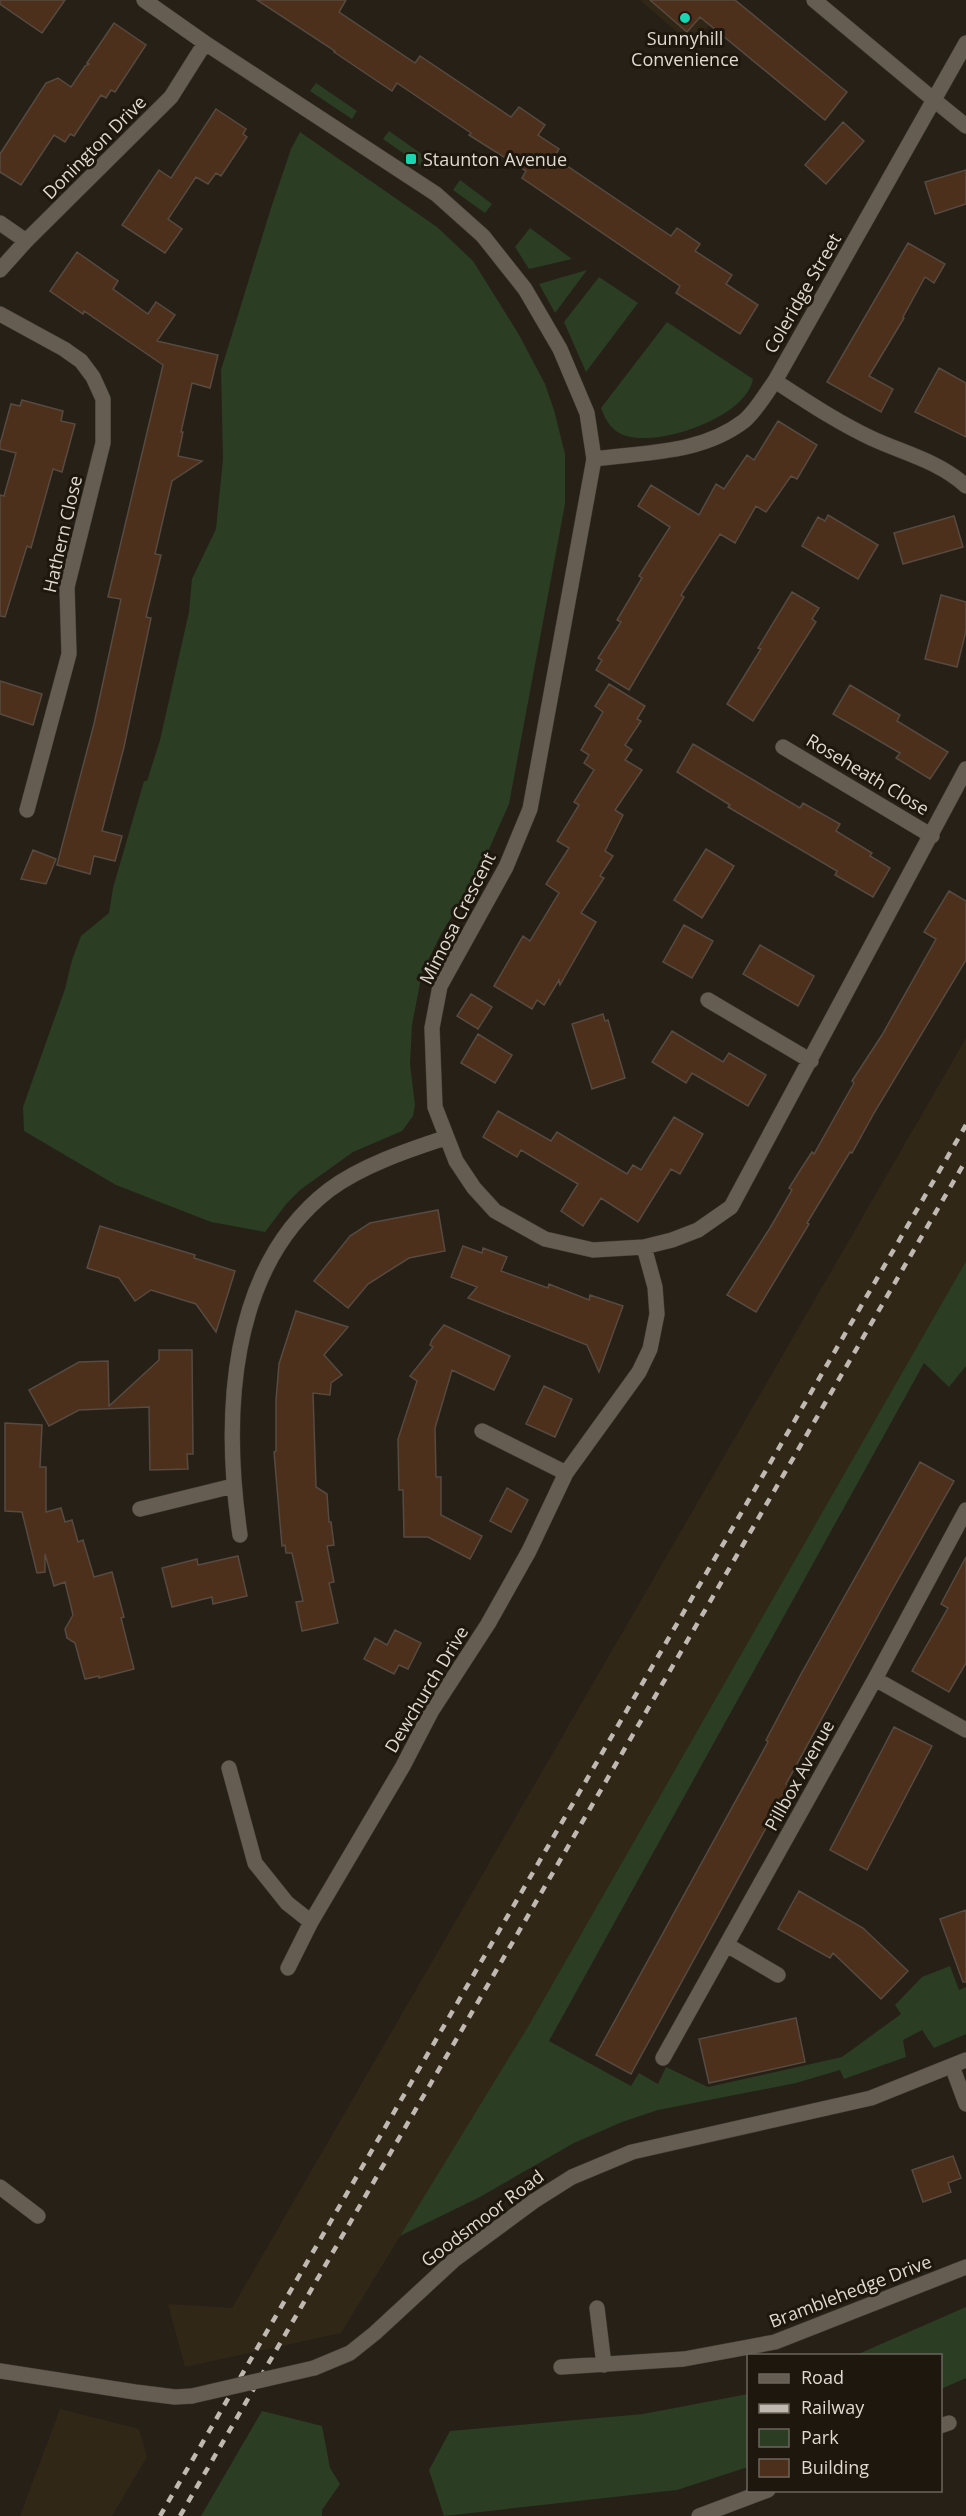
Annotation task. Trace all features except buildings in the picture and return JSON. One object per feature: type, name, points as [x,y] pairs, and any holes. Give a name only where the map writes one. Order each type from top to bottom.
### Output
[{"type":"street","points":[[814,0],[966,126]]},
{"type":"street","points":[[148,1],[204,43],[436,194],[483,236],[525,289],[560,349],[587,412],[594,459]]},
{"type":"street","name":"Donington Drive","points":[[0,270],[26,241],[171,97],[204,43]]},
{"type":"street","name":"Coleridge Street","points":[[594,459],[667,451],[718,437],[745,420],[775,381],[966,44]]},
{"type":"street","points":[[0,223],[26,241]]},
{"type":"street","name":"Hathern Close","points":[[0,314],[64,349],[81,361],[93,377],[103,399],[103,443],[67,587],[69,654],[27,810]]},
{"type":"street","points":[[775,381],[840,422],[871,438],[945,469],[966,486]]},
{"type":"street","name":"Mimosa Crescent","points":[[594,459],[530,809],[506,867],[440,987],[432,1028],[435,1107],[445,1138],[456,1161],[474,1188],[495,1211],[545,1239],[593,1250],[644,1247],[672,1240],[698,1230],[731,1207],[966,769]]},
{"type":"street","name":"Roseheath Close","points":[[783,747],[932,836]]},
{"type":"street","points":[[708,1000],[811,1061]]},
{"type":"street","points":[[240,1535],[233,1486],[231,1440],[238,1357],[255,1290],[287,1235],[307,1210],[331,1189],[376,1164],[445,1138]]},
{"type":"street","name":"Dewchurch Drive","points":[[288,1968],[311,1922],[403,1766],[431,1712],[488,1624],[529,1551],[566,1473],[639,1372],[650,1349],[657,1314],[655,1287],[644,1247]]},
{"type":"street","points":[[482,1431],[566,1473]]},
{"type":"street","points":[[140,1509],[233,1486]]},
{"type":"street","name":"Pillbox Avenue","points":[[663,2058],[875,1679],[966,1510]]},
{"type":"street","points":[[875,1679],[966,1730]]},
{"type":"street","points":[[229,1768],[255,1863],[287,1903],[311,1922]]},
{"type":"street","points":[[727,1945],[778,1976]]},
{"type":"street","points":[[959,2063],[966,2104]]},
{"type":"street","name":"Goodsmoor Road","points":[[0,2371],[174,2397],[192,2396],[315,2368],[350,2353],[454,2260],[534,2201],[572,2177],[632,2152],[871,2098],[959,2063]]},
{"type":"street","points":[[0,2187],[38,2217]]},
{"type":"street","name":"Bramblehedge Drive","points":[[561,2367],[684,2359],[775,2342],[966,2267]]},
{"type":"street","points":[[597,2308],[604,2364]]},
{"type":"street","points":[[699,2516],[763,2492]]},
{"type":"shaded area","points":[[640,0],[731,0],[692,45]]},
{"type":"shaded area","points":[[966,1038],[966,1261],[529,2025],[341,2333],[185,2367],[168,2304],[232,2308]]},
{"type":"shaded area","points":[[60,2409],[139,2429],[147,2457],[112,2516],[20,2516]]},
{"type":"green space","points":[[316,83],[357,111],[352,119],[310,91]]},
{"type":"green space","points":[[389,131],[433,162],[427,170],[383,139]]},
{"type":"green space","points":[[300,132],[437,227],[473,261],[518,333],[545,384],[565,454],[565,504],[509,804],[478,874],[441,934],[422,973],[412,1025],[410,1064],[415,1105],[413,1116],[402,1131],[353,1152],[300,1190],[265,1232],[211,1222],[116,1185],[24,1131],[23,1107],[65,989],[81,936],[109,913],[113,888],[144,781],[147,781],[160,740],[189,612],[192,579],[216,529],[223,459],[221,370],[271,208],[291,149]]},
{"type":"green space","points":[[460,180],[492,204],[485,213],[453,190]]},
{"type":"green space","points":[[530,228],[572,259],[529,269],[515,247]]},
{"type":"green space","points":[[587,270],[555,313],[539,284]]},
{"type":"green space","points":[[599,277],[638,303],[586,372],[564,322]]},
{"type":"green space","points":[[667,322],[753,379],[747,393],[735,406],[698,427],[657,437],[638,438],[623,435],[609,424],[601,408]]},
{"type":"green space","points":[[966,1261],[966,1366],[949,1387],[924,1363],[549,2041],[631,2086],[639,2073],[658,2084],[666,2067],[708,2087],[842,2057],[901,2014],[895,2005],[922,1977],[950,1966],[959,1990],[966,1987],[966,2034],[934,2048],[922,2030],[903,2040],[906,2057],[844,2079],[840,2070],[796,2083],[658,2110],[622,2122],[574,2143],[478,2198],[400,2236],[529,2025]]},
{"type":"green space","points":[[966,2307],[966,2378],[942,2389],[942,2354],[858,2354]]},
{"type":"green space","points":[[747,2394],[747,2467],[677,2490],[444,2516],[429,2470],[450,2431],[643,2414]]},
{"type":"green space","points":[[262,2411],[322,2426],[330,2468],[340,2484],[322,2510],[322,2516],[201,2516]]},
{"type":"railway","points":[[160,2516],[966,1125]]},
{"type":"railway","points":[[180,2516],[966,1160]]},
{"type":"place","name":"Sunnyhill Convenience","points":[[685,18]]},
{"type":"place","name":"Staunton Avenue","points":[[411,159]]}]
